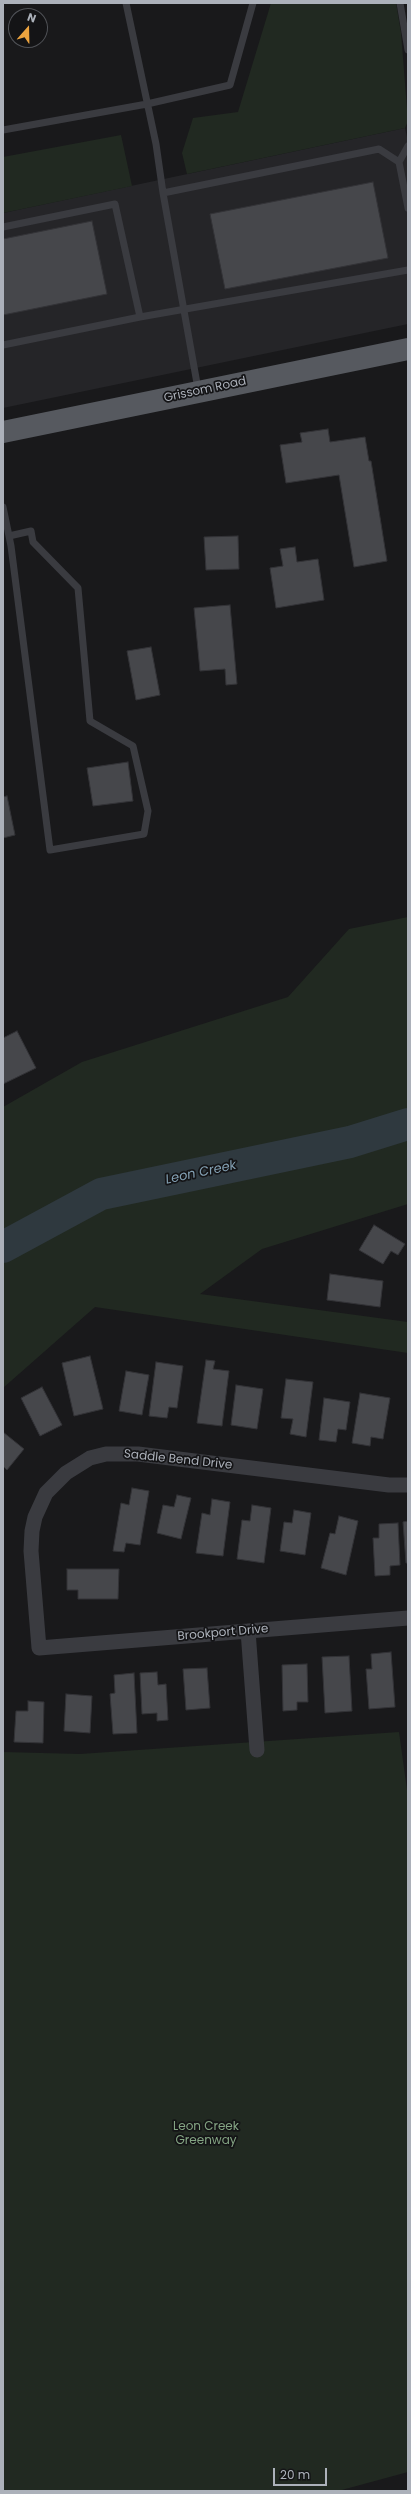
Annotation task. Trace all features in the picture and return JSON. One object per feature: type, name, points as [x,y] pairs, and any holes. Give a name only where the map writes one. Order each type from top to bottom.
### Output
[{"type":"main road","name":"Grissom Road","points":[[3,432],[408,349]]},
{"type":"street","name":"Saddle Bend Drive","points":[[39,1648],[31,1551],[32,1531],[35,1518],[46,1494],[56,1482],[90,1458],[106,1454],[138,1454],[389,1485],[408,1485]]},
{"type":"street","name":"Brookport Drive","points":[[39,1648],[408,1618]]},
{"type":"street","points":[[248,1631],[257,1750]]},
{"type":"lane","points":[[126,3],[147,104],[199,392]]},
{"type":"lane","points":[[3,130],[147,104],[230,85],[253,3]]},
{"type":"lane","points":[[400,3],[408,50]]},
{"type":"lane","points":[[408,146],[399,162],[408,208]]},
{"type":"lane","points":[[163,193],[380,149],[399,162]]},
{"type":"lane","points":[[3,227],[115,204],[140,317]]},
{"type":"lane","points":[[3,345],[140,317],[185,311],[408,270]]},
{"type":"lane","points":[[3,508],[9,536],[50,850],[144,834],[148,811],[133,746],[90,721],[78,588],[33,542],[31,531],[9,536]]},
{"type":"shaded area","points":[[405,128],[408,142],[408,324],[3,408],[3,213]]},
{"type":"green space","points":[[271,3],[396,3],[401,33],[408,121],[405,128],[187,174],[182,153],[193,118],[238,112]]},
{"type":"green space","points":[[121,135],[132,186],[3,213],[3,157]]},
{"type":"green space","points":[[408,917],[408,1204],[262,1249],[200,1294],[408,1322],[408,1353],[95,1307],[3,1388],[3,1107],[82,1062],[288,997],[349,929]]},
{"type":"green space","name":"Leon Creek Greenway","points":[[399,1732],[408,1797],[408,2472],[338,2491],[3,2491],[3,1752],[80,1754]]},
{"type":"building","points":[[373,182],[388,258],[225,289],[210,214]]},
{"type":"building","points":[[92,221],[107,294],[3,315],[3,239]]},
{"type":"building","points":[[328,429],[330,442],[365,437],[369,461],[371,461],[387,561],[354,567],[339,475],[286,483],[280,445],[302,442],[300,433]]},
{"type":"building","points":[[238,536],[239,569],[206,570],[204,537]]},
{"type":"building","points":[[295,547],[297,562],[318,559],[324,600],[276,608],[270,568],[283,566],[280,549]]},
{"type":"building","points":[[230,605],[237,684],[226,685],[225,669],[200,671],[194,608]]},
{"type":"building","points":[[151,647],[160,695],[136,700],[127,651]]},
{"type":"building","points":[[128,762],[133,801],[93,806],[87,768]]},
{"type":"building","points":[[7,796],[15,835],[3,838],[3,797]]},
{"type":"building","points":[[17,1031],[36,1068],[3,1084],[3,1038]]},
{"type":"building","points":[[374,1225],[405,1244],[398,1255],[391,1251],[383,1264],[359,1250]]},
{"type":"building","points":[[330,1274],[383,1281],[380,1307],[327,1300]]},
{"type":"building","points":[[90,1356],[103,1409],[74,1416],[62,1363]]},
{"type":"building","points":[[206,1360],[215,1361],[213,1369],[229,1371],[222,1426],[197,1423]]},
{"type":"building","points":[[156,1362],[183,1366],[177,1408],[169,1407],[167,1418],[149,1416]]},
{"type":"building","points":[[126,1371],[149,1375],[142,1415],[119,1411]]},
{"type":"building","points":[[286,1379],[313,1382],[306,1437],[290,1434],[293,1419],[281,1418]]},
{"type":"building","points":[[236,1385],[263,1389],[257,1429],[231,1425]]},
{"type":"building","points":[[42,1387],[62,1425],[40,1436],[21,1398]]},
{"type":"building","points":[[360,1393],[390,1398],[383,1439],[371,1437],[370,1446],[352,1443]]},
{"type":"building","points":[[324,1398],[350,1402],[346,1430],[338,1429],[336,1442],[319,1440]]},
{"type":"building","points":[[3,1432],[24,1449],[7,1470],[3,1466]]},
{"type":"building","points":[[132,1488],[149,1491],[140,1545],[126,1543],[124,1552],[113,1551],[121,1503],[129,1505]]},
{"type":"building","points":[[177,1495],[191,1498],[181,1539],[157,1533],[163,1505],[174,1507]]},
{"type":"building","points":[[212,1499],[230,1502],[223,1556],[196,1553],[202,1513],[210,1515]]},
{"type":"building","points":[[252,1505],[271,1508],[264,1563],[237,1559],[242,1520],[250,1521]]},
{"type":"building","points":[[294,1510],[311,1513],[305,1555],[280,1551],[284,1522],[292,1523]]},
{"type":"building","points":[[339,1516],[358,1521],[346,1575],[321,1568],[330,1533],[335,1534]]},
{"type":"building","points":[[408,1521],[408,1563],[406,1563],[403,1522]]},
{"type":"building","points":[[398,1523],[400,1565],[390,1566],[390,1575],[375,1576],[373,1538],[379,1538],[379,1524]]},
{"type":"building","points":[[67,1569],[119,1569],[118,1599],[78,1599],[78,1590],[67,1590]]},
{"type":"building","points":[[391,1652],[395,1707],[369,1709],[366,1669],[372,1669],[371,1654]]},
{"type":"building","points":[[349,1656],[352,1711],[325,1713],[322,1657]]},
{"type":"building","points":[[307,1664],[308,1702],[297,1702],[297,1710],[283,1711],[282,1665]]},
{"type":"building","points":[[207,1668],[210,1708],[186,1710],[183,1669]]},
{"type":"building","points":[[157,1672],[158,1685],[166,1684],[168,1720],[157,1721],[157,1713],[142,1714],[140,1673]]},
{"type":"building","points":[[134,1673],[137,1733],[113,1734],[110,1694],[115,1693],[114,1675]]},
{"type":"building","points":[[66,1694],[92,1696],[90,1733],[64,1731]]},
{"type":"building","points":[[28,1701],[44,1702],[43,1743],[14,1742],[16,1711],[28,1711]]},
{"type":"waterway","name":"Leon Creek","points":[[3,1247],[101,1194],[350,1142],[408,1124]]}]
